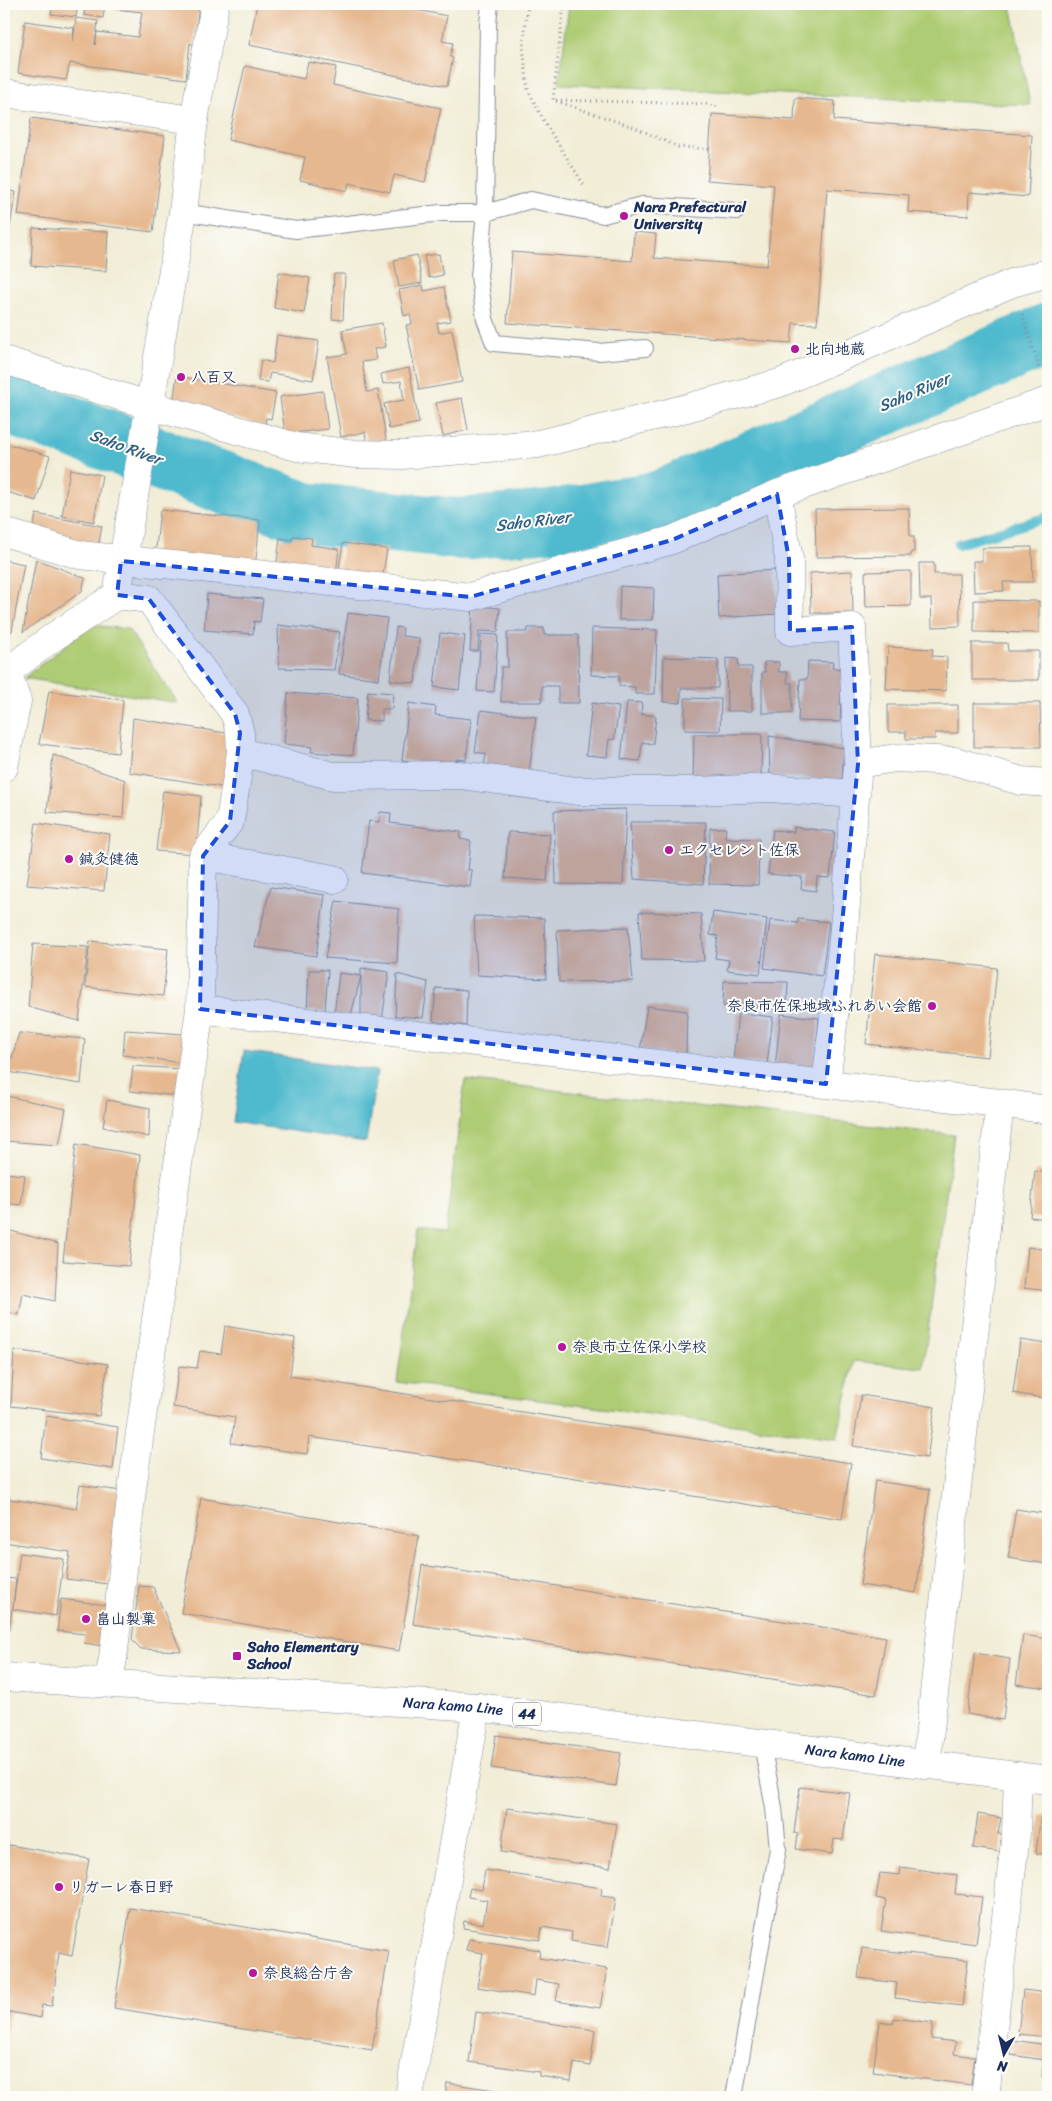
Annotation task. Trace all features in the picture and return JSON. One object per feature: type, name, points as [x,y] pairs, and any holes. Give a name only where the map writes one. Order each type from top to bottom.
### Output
[{"type":"street","points":[[117,595],[182,212],[194,120],[215,4]]},
{"type":"street","points":[[4,93],[194,120]]},
{"type":"street","points":[[4,360],[148,405],[298,447],[356,454],[402,455],[538,444],[668,413],[780,383],[1012,283],[1048,273]]},
{"type":"street","points":[[4,532],[80,556],[470,597],[672,540],[778,494],[1048,401]]},
{"type":"street","points":[[778,494],[789,559],[790,631],[852,626],[858,764],[826,1084]]},
{"type":"street","points":[[4,768],[17,701],[5,672],[117,595],[149,599],[235,714],[240,733],[241,752],[230,821],[203,856],[200,1009],[132,1489],[113,1659],[108,1683]]},
{"type":"street","points":[[241,752],[333,776],[460,775],[577,791],[695,791],[768,788],[856,794]]},
{"type":"street","points":[[858,764],[896,758],[956,761],[1021,781],[1048,783]]},
{"type":"street","points":[[203,856],[334,879]]},
{"type":"street","points":[[200,1009],[1048,1110]]},
{"type":"street","points":[[926,1765],[1000,1103]]},
{"type":"street","name":"Nara kamo Line","points":[[4,1677],[476,1707],[1048,1780]]},
{"type":"street","points":[[409,2097],[476,1707]]},
{"type":"street","points":[[985,2097],[1016,1832],[1018,1776]]},
{"type":"lane","points":[[490,4],[484,213],[479,276],[485,319],[494,343],[599,352],[645,348]]},
{"type":"lane","points":[[182,212],[296,230],[441,213],[484,213],[531,200],[603,215],[642,205],[737,211]]},
{"type":"lane","points":[[734,2097],[778,1849],[774,1808],[762,1744]]},
{"type":"path","points":[[528,4],[523,47],[528,90],[546,123],[603,215]]},
{"type":"path","points":[[553,100],[564,4]]},
{"type":"path","points":[[553,100],[706,104],[718,107]]},
{"type":"path","points":[[553,100],[636,128],[678,147],[710,149]]},
{"type":"path","points":[[1021,313],[1041,373]]},
{"type":"highlighted area","points":[[777,494],[789,559],[790,631],[852,627],[858,764],[826,1084],[200,1009],[203,856],[230,821],[240,733],[235,714],[149,599],[117,595],[121,561],[470,597],[672,540]]},
{"type":"green space","points":[[569,4],[1011,4],[1030,105],[559,84]]},
{"type":"green space","points":[[91,625],[128,629],[178,703],[24,678]]},
{"type":"green space","points":[[465,1080],[954,1135],[923,1368],[854,1361],[837,1438],[397,1382],[418,1230],[445,1233]]},
{"type":"water","points":[[244,1051],[377,1071],[366,1142],[233,1122]]},
{"type":"building","points":[[53,4],[78,4],[76,17],[51,14]]},
{"type":"building","points":[[86,4],[105,4],[103,18],[84,15]]},
{"type":"building","points":[[116,4],[199,4],[194,46],[190,43],[186,79],[70,63],[66,80],[18,73],[25,21],[74,28],[73,41],[76,18],[98,21],[95,45],[97,32],[138,37],[142,12],[115,9]]},
{"type":"building","points":[[257,4],[387,4],[447,16],[442,41],[453,43],[450,57],[453,58],[447,86],[249,45]]},
{"type":"building","points":[[308,62],[336,67],[333,85],[441,108],[425,182],[394,175],[390,192],[349,183],[347,191],[300,180],[305,157],[228,140],[245,66],[304,79]]},
{"type":"building","points":[[795,98],[835,101],[834,120],[1032,135],[1028,197],[969,192],[968,216],[908,212],[909,195],[827,189],[817,324],[793,323],[791,343],[507,323],[512,252],[632,261],[634,232],[656,234],[654,258],[767,266],[774,185],[707,180],[712,114],[794,120]]},
{"type":"building","points":[[31,118],[165,136],[153,232],[18,215]]},
{"type":"building","points":[[4,190],[16,192],[5,255],[4,255]]},
{"type":"building","points":[[33,228],[108,232],[106,271],[31,266]]},
{"type":"building","points":[[439,254],[443,275],[429,278],[424,256]]},
{"type":"building","points":[[417,255],[422,283],[399,287],[394,260]]},
{"type":"building","points":[[279,272],[310,278],[304,313],[274,308]]},
{"type":"building","points":[[334,274],[345,274],[343,320],[332,319]]},
{"type":"building","points":[[423,285],[424,291],[444,287],[451,321],[437,323],[439,333],[452,330],[462,382],[419,390],[406,325],[412,324],[410,314],[404,316],[399,290]]},
{"type":"building","points":[[382,323],[386,347],[374,349],[376,360],[362,362],[367,392],[378,390],[387,446],[368,450],[365,432],[341,437],[327,357],[347,354],[342,330]]},
{"type":"building","points":[[277,335],[319,341],[313,380],[270,373],[268,382],[258,381],[261,360],[273,363]]},
{"type":"building","points":[[409,368],[419,423],[389,429],[384,404],[404,400],[401,381],[383,384],[381,374]]},
{"type":"building","points":[[177,376],[276,393],[271,419],[266,418],[265,426],[173,402]]},
{"type":"building","points":[[323,391],[328,429],[285,434],[280,397]]},
{"type":"building","points":[[462,398],[468,430],[443,436],[436,403]]},
{"type":"building","points":[[4,443],[50,456],[36,501],[4,491]]},
{"type":"building","points":[[70,469],[102,475],[94,522],[62,516]]},
{"type":"building","points":[[909,508],[910,536],[914,536],[914,552],[911,552],[911,556],[816,557],[815,509]]},
{"type":"building","points":[[160,510],[260,520],[255,568],[155,558]]},
{"type":"building","points":[[36,514],[102,526],[98,548],[32,535]]},
{"type":"building","points":[[293,536],[312,538],[311,545],[339,549],[335,582],[276,569],[280,538],[292,540]]},
{"type":"building","points":[[343,543],[387,549],[382,580],[337,580]]},
{"type":"building","points":[[1032,547],[1033,582],[1003,582],[1004,591],[974,592],[973,561],[982,561],[982,548]]},
{"type":"building","points":[[36,559],[85,578],[82,591],[23,632]]},
{"type":"building","points":[[4,560],[24,564],[12,631],[4,639]]},
{"type":"building","points":[[919,563],[934,563],[934,574],[959,574],[960,626],[932,627],[931,599],[920,599]]},
{"type":"building","points":[[775,570],[778,614],[719,618],[717,574]]},
{"type":"building","points":[[852,571],[853,613],[811,613],[810,573]]},
{"type":"building","points":[[911,571],[911,606],[866,607],[865,572]]},
{"type":"building","points":[[620,586],[654,588],[653,620],[619,620]]},
{"type":"building","points":[[207,594],[263,599],[260,622],[254,621],[253,634],[204,630]]},
{"type":"building","points":[[974,600],[1039,601],[1039,633],[974,632]]},
{"type":"building","points":[[473,606],[500,608],[498,632],[479,631],[478,651],[470,651]]},
{"type":"building","points":[[348,613],[387,618],[379,679],[339,674]]},
{"type":"building","points":[[278,625],[340,632],[334,670],[279,668]]},
{"type":"building","points":[[396,627],[403,628],[402,636],[419,638],[415,683],[390,680]]},
{"type":"building","points":[[528,628],[544,628],[544,635],[578,635],[579,703],[558,703],[558,686],[542,686],[542,702],[501,702],[501,667],[508,667],[507,632],[527,632]]},
{"type":"building","points":[[592,628],[657,630],[655,694],[635,694],[635,687],[619,686],[619,676],[591,675]]},
{"type":"building","points":[[440,633],[465,636],[459,690],[434,687]]},
{"type":"building","points":[[481,634],[498,635],[494,692],[477,691]]},
{"type":"building","points":[[972,643],[1007,643],[1008,651],[1039,651],[1039,680],[972,680]]},
{"type":"building","points":[[888,647],[933,649],[932,656],[947,657],[946,691],[886,689]]},
{"type":"building","points":[[664,657],[718,659],[718,688],[681,688],[681,703],[663,702]]},
{"type":"building","points":[[726,658],[738,659],[739,667],[752,667],[752,711],[727,711]]},
{"type":"building","points":[[808,661],[833,662],[832,668],[842,669],[840,722],[798,721],[800,679],[807,679]]},
{"type":"building","points":[[764,662],[779,662],[779,672],[787,672],[787,683],[792,683],[792,713],[762,713],[762,672],[765,672]]},
{"type":"building","points":[[49,691],[123,700],[118,753],[39,744]]},
{"type":"building","points":[[368,691],[393,693],[392,709],[382,709],[382,721],[365,720]]},
{"type":"building","points":[[288,693],[358,698],[353,755],[311,752],[312,747],[284,744]]},
{"type":"building","points":[[685,698],[721,699],[720,731],[685,730]]},
{"type":"building","points":[[627,702],[642,703],[641,714],[656,716],[653,744],[642,742],[640,761],[621,759]]},
{"type":"building","points":[[409,703],[436,707],[435,715],[471,719],[466,760],[457,759],[455,767],[402,760]]},
{"type":"building","points":[[592,703],[619,707],[614,740],[609,739],[607,757],[586,755]]},
{"type":"building","points":[[974,703],[1040,703],[1041,747],[974,747]]},
{"type":"building","points":[[888,705],[958,705],[958,733],[935,733],[935,739],[906,739],[906,732],[888,732]]},
{"type":"building","points":[[481,710],[536,717],[529,773],[484,767],[486,754],[475,752]]},
{"type":"building","points":[[133,718],[232,734],[227,788],[129,772]]},
{"type":"building","points":[[694,734],[762,734],[761,778],[693,781]]},
{"type":"building","points":[[769,736],[844,748],[842,780],[770,776]]},
{"type":"building","points":[[53,755],[125,780],[123,818],[47,812]]},
{"type":"building","points":[[163,791],[201,796],[196,854],[156,851]]},
{"type":"building","points":[[626,809],[623,885],[556,884],[554,811]]},
{"type":"building","points":[[380,812],[391,813],[390,823],[461,832],[460,839],[471,841],[468,870],[472,870],[470,887],[362,873],[369,821],[379,822]]},
{"type":"building","name":"エクセレント佐保","points":[[630,822],[706,822],[703,884],[634,879]]},
{"type":"building","name":"鍼灸健徳","points":[[36,823],[110,834],[104,891],[27,885]]},
{"type":"building","points":[[794,827],[835,832],[830,878],[817,877],[816,891],[801,889],[802,877],[768,874],[773,830],[794,832]]},
{"type":"building","points":[[710,828],[726,828],[725,838],[759,839],[758,885],[709,884]]},
{"type":"building","points":[[508,832],[550,834],[547,881],[505,878]]},
{"type":"building","points":[[271,887],[325,895],[316,956],[255,947]]},
{"type":"building","points":[[336,901],[399,909],[397,963],[325,958]]},
{"type":"building","points":[[639,912],[701,914],[704,961],[642,960]]},
{"type":"building","points":[[713,912],[767,919],[760,974],[727,970],[729,960],[715,958],[718,936],[710,935]]},
{"type":"building","points":[[474,916],[544,918],[546,979],[477,975]]},
{"type":"building","points":[[798,919],[829,922],[822,976],[764,968],[770,920],[798,923]]},
{"type":"building","points":[[628,927],[633,981],[559,982],[557,930]]},
{"type":"building","points":[[90,941],[168,949],[163,996],[85,987]]},
{"type":"building","points":[[33,944],[88,947],[79,1021],[28,1007]]},
{"type":"building","name":"奈良市佐保地域ふれあい会館","points":[[875,954],[997,968],[988,1057],[866,1044]]},
{"type":"building","points":[[361,968],[389,972],[382,1020],[361,1018]]},
{"type":"building","points":[[309,970],[328,970],[325,1011],[307,1011]]},
{"type":"building","points":[[339,973],[361,976],[351,1015],[334,1015]]},
{"type":"building","points":[[397,974],[428,982],[423,1018],[395,1016]]},
{"type":"building","points":[[724,981],[788,982],[787,1007],[723,1006]]},
{"type":"building","points":[[436,988],[467,990],[466,1026],[433,1021]]},
{"type":"building","points":[[647,1006],[687,1011],[686,1055],[640,1051]]},
{"type":"building","points":[[738,1013],[773,1017],[767,1064],[733,1060]]},
{"type":"building","points":[[781,1014],[819,1018],[814,1071],[775,1067]]},
{"type":"building","points":[[125,1030],[184,1034],[183,1063],[123,1055]]},
{"type":"building","points":[[19,1033],[85,1039],[81,1084],[8,1072]]},
{"type":"building","points":[[133,1066],[181,1069],[178,1096],[130,1091]]},
{"type":"building","points":[[4,1089],[7,1096],[66,1109],[59,1145],[4,1141]]},
{"type":"building","points":[[107,1100],[150,1108],[149,1137],[103,1127]]},
{"type":"building","points":[[1048,1131],[1048,1161],[1043,1160]]},
{"type":"building","points":[[76,1144],[140,1155],[129,1266],[63,1261]]},
{"type":"building","points":[[1035,1171],[1048,1173],[1048,1219],[1030,1217]]},
{"type":"building","points":[[4,1173],[25,1175],[21,1205],[4,1203]]},
{"type":"building","points":[[4,1229],[58,1244],[55,1301],[23,1294],[19,1315],[4,1311]]},
{"type":"building","points":[[1028,1247],[1048,1250],[1048,1291],[1024,1288]]},
{"type":"building","points":[[225,1326],[295,1338],[290,1376],[851,1463],[842,1519],[309,1437],[307,1454],[231,1443],[235,1417],[173,1407],[179,1366],[197,1368],[200,1351],[221,1354]]},
{"type":"building","points":[[1020,1340],[1048,1344],[1048,1399],[1013,1393]]},
{"type":"building","points":[[14,1350],[108,1364],[99,1416],[11,1406]]},
{"type":"building","points":[[861,1395],[935,1407],[927,1458],[853,1446]]},
{"type":"building","points":[[46,1416],[118,1427],[113,1469],[41,1458]]},
{"type":"building","points":[[875,1481],[930,1489],[916,1593],[860,1585]]},
{"type":"building","points":[[80,1485],[121,1491],[108,1584],[66,1579],[70,1552],[4,1542],[4,1498],[76,1509]]},
{"type":"building","points":[[201,1498],[419,1536],[399,1651],[181,1613]]},
{"type":"building","points":[[1016,1509],[1048,1514],[1048,1564],[1008,1558]]},
{"type":"building","points":[[20,1553],[64,1559],[56,1616],[12,1609],[9,1632],[4,1632],[4,1578],[16,1579],[13,1608]]},
{"type":"building","points":[[422,1565],[886,1637],[876,1695],[413,1624]]},
{"type":"building","points":[[139,1586],[153,1587],[181,1651],[141,1649],[132,1640]]},
{"type":"building","name":"畠山製菓","points":[[61,1599],[115,1606],[109,1647],[84,1643],[85,1634],[57,1631]]},
{"type":"building","points":[[1023,1635],[1048,1639],[1048,1688],[1016,1684]]},
{"type":"building","points":[[975,1653],[1010,1659],[1003,1720],[967,1714]]},
{"type":"building","points":[[496,1735],[621,1753],[616,1786],[491,1768]]},
{"type":"building","points":[[800,1787],[850,1793],[843,1840],[834,1839],[832,1854],[796,1849],[798,1834],[794,1833]]},
{"type":"building","points":[[507,1808],[617,1824],[610,1868],[501,1852]]},
{"type":"building","points":[[978,1814],[1001,1818],[998,1834],[1002,1834],[1000,1852],[973,1848]]},
{"type":"building","points":[[1041,1814],[1048,1815],[1048,1855],[1036,1853]]},
{"type":"building","points":[[4,1844],[89,1859],[72,1956],[59,1953],[52,2006],[42,2005],[41,2018],[10,2012],[5,2040]]},
{"type":"building","points":[[901,1867],[957,1875],[955,1894],[982,1897],[976,1944],[881,1931],[886,1900],[876,1898],[880,1873],[900,1875]]},
{"type":"building","points":[[485,1870],[602,1888],[601,1896],[616,1898],[608,1947],[571,1941],[572,1932],[542,1927],[540,1940],[463,1928],[464,1921],[483,1924],[487,1900],[468,1897],[470,1888],[482,1890]]},
{"type":"building","points":[[1047,1897],[1048,1915],[1045,1915]]},
{"type":"building","points":[[130,1908],[389,1951],[372,2050],[114,2008]]},
{"type":"building","points":[[469,1939],[540,1950],[539,1958],[607,1969],[600,2008],[556,2001],[559,1984],[536,1980],[534,1996],[477,1987],[483,1953],[466,1950]]},
{"type":"building","points":[[862,1948],[968,1960],[962,2006],[895,1998],[897,1983],[858,1978]]},
{"type":"building","points":[[1023,1990],[1048,1993],[1048,2037],[1018,2034]]},
{"type":"building","points":[[476,2012],[595,2030],[590,2066],[574,2063],[571,2081],[539,2076],[539,2072],[469,2062]]},
{"type":"building","points":[[894,2018],[933,2023],[931,2039],[956,2042],[954,2054],[975,2057],[971,2085],[873,2072],[880,2022],[893,2024]]},
{"type":"building","points":[[1013,2040],[1048,2045],[1048,2078],[1042,2077],[1044,2060],[1011,2055]]},
{"type":"building","points":[[447,2083],[495,2090],[494,2097],[445,2097]]},
{"type":"building","points":[[1043,2090],[1048,2090],[1048,2097],[1042,2097]]},
{"type":"waterway","name":"Saho River","points":[[4,402],[305,513],[460,529],[549,521],[661,501],[1048,334]]},
{"type":"waterway","points":[[958,544],[1048,517]]},
{"type":"place","name":"Nara Prefectural University","points":[[624,216]]},
{"type":"place","name":"北向地蔵","points":[[795,349]]},
{"type":"place","name":"八百又","points":[[181,377]]},
{"type":"place","name":"エクセレント佐保","points":[[669,850]]},
{"type":"place","name":"鍼灸健徳","points":[[69,859]]},
{"type":"place","name":"奈良市佐保地域ふれあい会館","points":[[932,1006]]},
{"type":"place","name":"奈良市立佐保小学校","points":[[562,1347]]},
{"type":"place","name":"畠山製菓","points":[[86,1619]]},
{"type":"place","name":"Saho Elementary School","points":[[237,1656]]},
{"type":"place","name":"リガーレ春日野","points":[[59,1887]]},
{"type":"place","name":"奈良総合庁舎","points":[[253,1973]]}]
